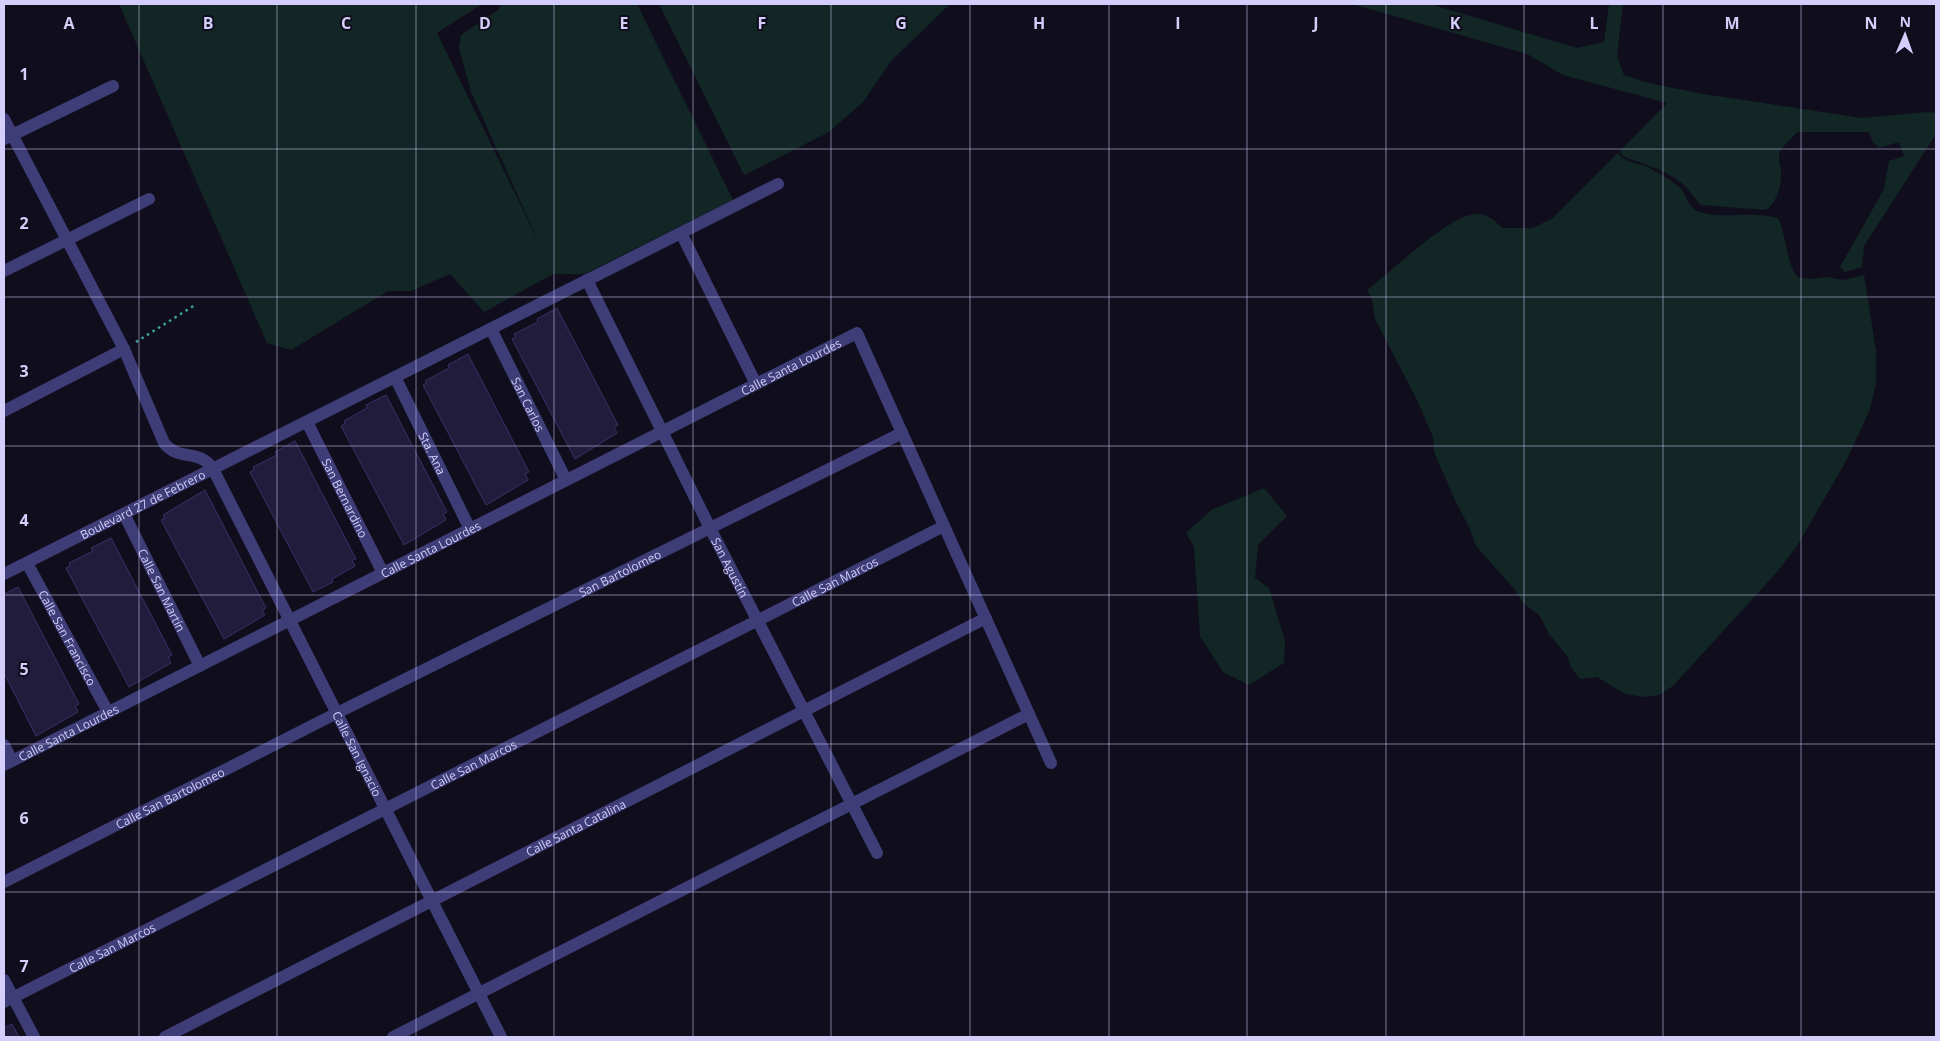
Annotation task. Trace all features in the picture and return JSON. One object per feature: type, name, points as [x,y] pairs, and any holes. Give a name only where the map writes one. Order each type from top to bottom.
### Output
[{"type":"street","points":[[8,137],[113,86]]},
{"type":"street","points":[[4,119],[8,137],[68,240],[124,349],[159,432],[168,447],[178,453],[205,459],[213,468]]},
{"type":"street","name":"Boulevard 27 de Febrero","points":[[4,574],[778,184]]},
{"type":"street","points":[[4,271],[149,199]]},
{"type":"street","points":[[681,233],[756,384]]},
{"type":"street","name":"San Agustín","points":[[587,280],[710,528],[877,853]]},
{"type":"street","name":"San Carlos","points":[[490,329],[566,480]]},
{"type":"street","name":"Calle Santa Lourdes","points":[[8,763],[856,333],[902,433]]},
{"type":"street","points":[[4,411],[124,349]]},
{"type":"street","name":"Sta. Ana","points":[[395,377],[470,529]]},
{"type":"street","name":"San Bernardino","points":[[307,422],[383,573]]},
{"type":"street","points":[[902,433],[1051,763]]},
{"type":"street","name":"San Bartolomeo","points":[[337,713],[902,433]]},
{"type":"street","name":"Calle San Ignacio","points":[[213,468],[501,1037]]},
{"type":"street","name":"Calle San Martín","points":[[124,514],[200,666]]},
{"type":"street","name":"Calle San Marcos","points":[[8,1000],[944,526]]},
{"type":"street","name":"Calle San Francisco","points":[[27,563],[108,712]]},
{"type":"street","name":"Calle Santa Catalina","points":[[165,1037],[986,618]]},
{"type":"street","name":"Calle San Bartolomeo","points":[[4,882],[337,713]]},
{"type":"street","points":[[393,1037],[1029,714]]},
{"type":"street","points":[[4,745],[8,763]]},
{"type":"street","points":[[4,980],[8,1000],[34,1037]]},
{"type":"path","points":[[124,349],[195,305]]},
{"type":"green space","points":[[119,4],[482,4],[437,33],[541,247],[471,92],[459,48],[461,35],[498,10],[501,4],[637,4],[733,200],[584,274],[553,274],[484,312],[450,274],[411,291],[388,291],[291,350],[267,343]]},
{"type":"green space","points":[[659,4],[950,4],[891,61],[863,102],[829,132],[744,175]]},
{"type":"green space","points":[[1352,4],[1430,4],[1577,48],[1604,42],[1609,4],[1623,4],[1617,56],[1624,75],[1649,83],[1703,94],[1862,118],[1928,112],[1936,113],[1936,134],[1864,246],[1862,267],[1845,272],[1840,267],[1884,189],[1889,161],[1904,156],[1899,142],[1879,148],[1873,142],[1869,132],[1797,132],[1780,152],[1780,187],[1770,207],[1766,210],[1701,205],[1685,186],[1676,179],[1662,171],[1623,156],[1620,151],[1667,103],[1563,75],[1527,54]]},
{"type":"green space","points":[[1618,153],[1627,160],[1649,168],[1674,183],[1681,189],[1690,205],[1700,212],[1719,215],[1758,215],[1778,218],[1790,262],[1797,277],[1812,279],[1826,277],[1844,280],[1864,275],[1876,351],[1876,384],[1869,412],[1845,463],[1797,546],[1777,572],[1673,686],[1659,695],[1645,697],[1625,694],[1597,677],[1580,679],[1572,669],[1567,656],[1549,634],[1540,616],[1522,602],[1515,590],[1476,546],[1434,452],[1433,437],[1417,400],[1375,319],[1372,299],[1367,290],[1435,234],[1463,217],[1475,214],[1487,216],[1502,228],[1533,228],[1553,218]]},
{"type":"green space","points":[[1264,488],[1287,516],[1258,545],[1255,578],[1269,588],[1285,641],[1284,663],[1249,685],[1223,672],[1200,636],[1194,547],[1186,533],[1211,510]]},
{"type":"building","points":[[557,308],[618,425],[614,427],[617,433],[575,459],[512,339],[516,337],[514,334],[538,322],[537,319]]},
{"type":"building","points":[[468,354],[529,472],[525,474],[528,480],[486,505],[423,385],[427,383],[425,381],[449,368],[448,365]]},
{"type":"building","points":[[386,395],[447,512],[443,514],[446,520],[404,545],[341,426],[345,423],[344,421],[367,408],[366,405]]},
{"type":"building","points":[[295,441],[356,559],[352,560],[355,566],[332,579],[333,582],[313,592],[250,472],[254,470],[253,467],[277,455],[275,452]]},
{"type":"building","points":[[205,490],[266,608],[262,610],[265,615],[224,639],[161,520],[165,518],[163,515]]},
{"type":"building","points":[[111,538],[172,655],[168,657],[171,663],[129,687],[66,568],[70,566],[69,563],[93,551],[91,548]]},
{"type":"building","points":[[18,587],[79,704],[75,706],[78,712],[36,736],[4,673],[4,594]]},
{"type":"building","points":[[12,1024],[19,1037],[4,1037],[4,1028]]}]
